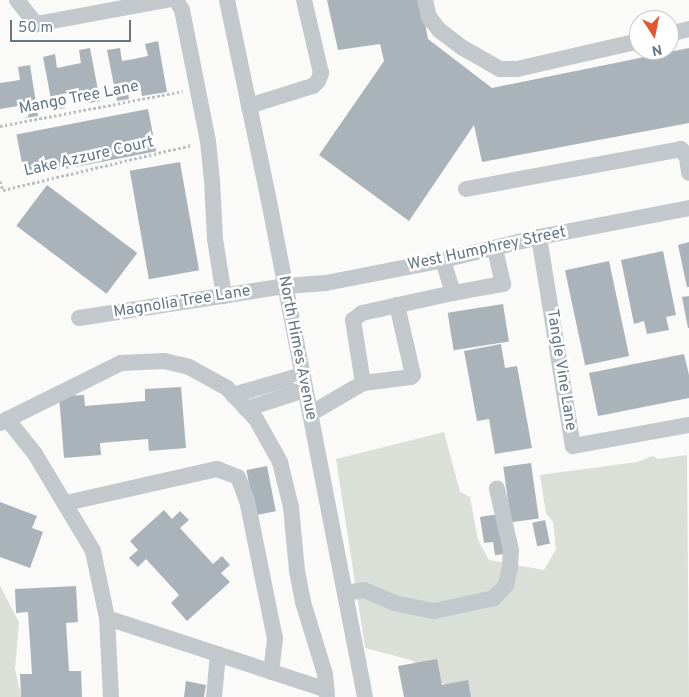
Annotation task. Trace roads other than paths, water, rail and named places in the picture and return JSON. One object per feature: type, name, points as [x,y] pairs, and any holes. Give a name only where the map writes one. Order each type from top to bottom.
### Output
[{"type":"street","points":[[17,0],[36,24],[167,0]]},
{"type":"street","points":[[176,0],[182,10],[208,141],[215,239],[224,296]]},
{"type":"street","name":"North Himes Avenue","points":[[227,0],[365,697]]},
{"type":"street","points":[[249,106],[313,86],[318,81],[320,73],[304,0]]},
{"type":"street","points":[[426,0],[430,18],[439,30],[462,48],[500,69],[517,69],[629,43]]},
{"type":"street","points":[[466,189],[681,149],[687,158],[689,173]]},
{"type":"street","name":"West Humphrey Street","points":[[285,286],[326,283],[443,260],[539,237],[689,208]]},
{"type":"street","name":"Tangle Vine Lane","points":[[539,237],[573,446],[689,425]]},
{"type":"street","points":[[363,383],[354,320],[362,313],[435,296],[503,284],[495,248]]},
{"type":"street","points":[[443,260],[453,293]]},
{"type":"street","name":"Magnolia Tree Lane","points":[[79,318],[285,286]]},
{"type":"street","points":[[310,414],[363,383],[411,377],[413,375],[397,305]]},
{"type":"street","points":[[107,618],[272,672],[327,693],[326,674],[304,602],[297,571],[290,506],[280,462],[256,420],[227,388],[189,367],[164,361],[121,362],[3,421],[35,454],[93,551],[107,618],[111,697]]},
{"type":"street","points":[[233,395],[304,382]]},
{"type":"street","points":[[246,409],[304,382]]},
{"type":"street","points":[[66,504],[217,469],[238,477],[247,500],[275,639],[272,672]]},
{"type":"street","points":[[345,593],[364,590],[394,603],[434,611],[494,598],[506,585],[511,550],[497,489]]},
{"type":"street","points":[[214,697],[218,654]]}]
